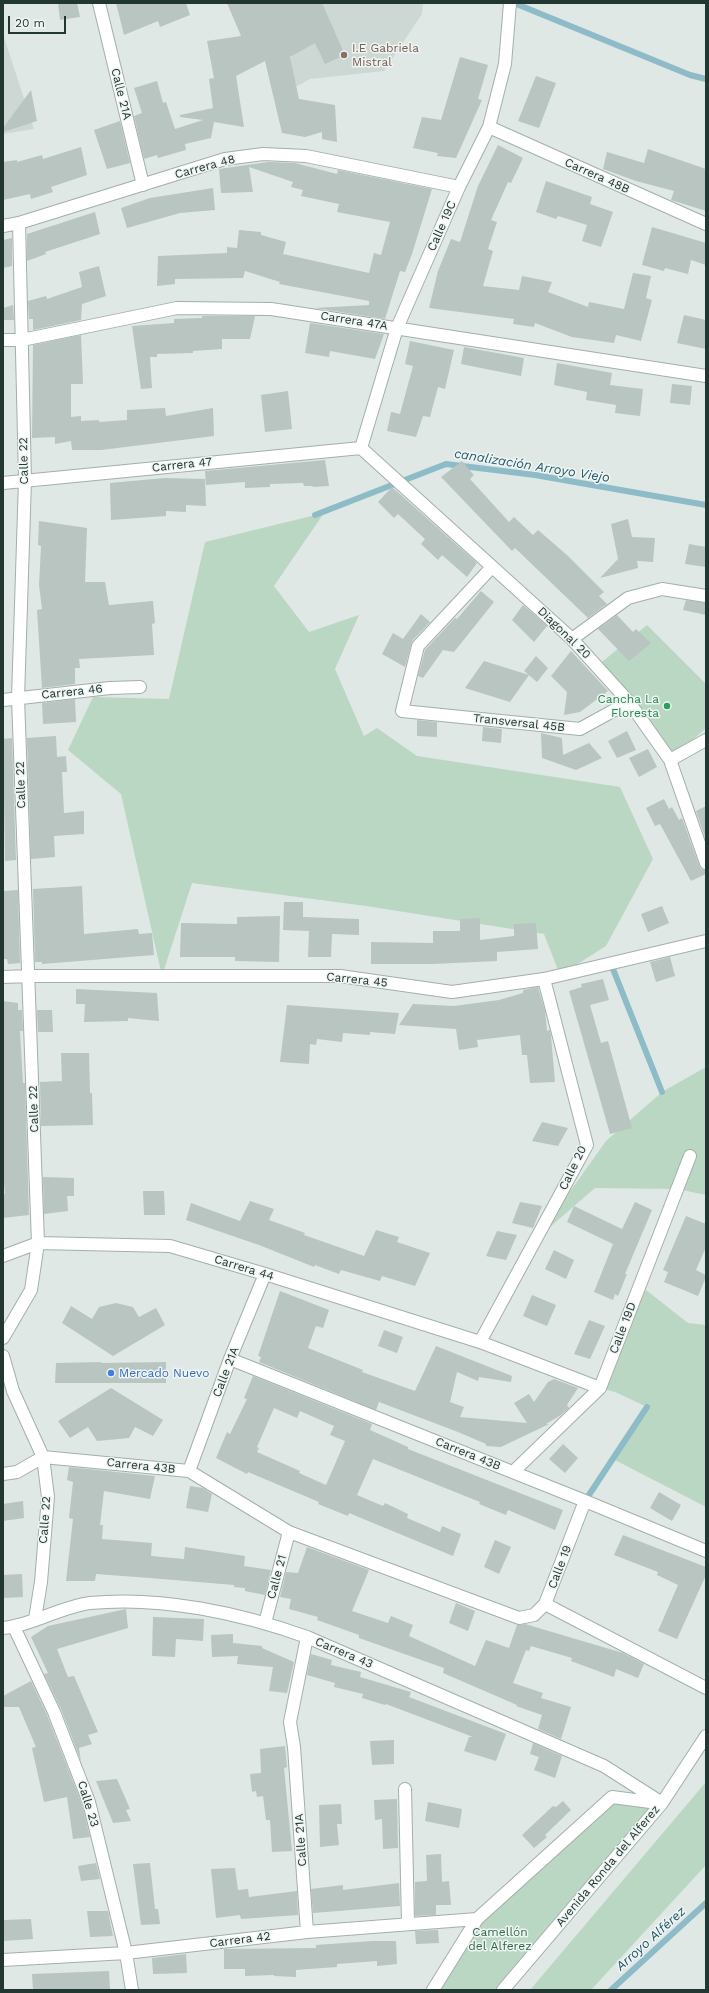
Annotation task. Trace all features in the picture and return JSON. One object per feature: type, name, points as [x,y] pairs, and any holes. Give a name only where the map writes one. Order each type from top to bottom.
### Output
[{"type":"street","name":"Calle 21A","points":[[99,3],[143,185]]},
{"type":"street","name":"Calle 19C","points":[[361,448],[397,328],[459,187],[489,127],[505,64],[510,3]]},
{"type":"street","name":"Carrera 48B","points":[[489,127],[706,224]]},
{"type":"street","name":"Carrera 48","points":[[3,226],[19,223],[225,159],[263,154],[306,156],[459,187]]},
{"type":"street","name":"Calle 22","points":[[3,1338],[31,1290],[38,1243],[18,698],[25,480],[19,223]]},
{"type":"street","name":"Carrera 47A","points":[[3,340],[22,340],[177,308],[271,309],[706,376]]},
{"type":"street","name":"Carrera 47","points":[[3,483],[361,448]]},
{"type":"street","name":"Diagonal 20","points":[[361,448],[572,639],[629,702],[670,760],[706,863]]},
{"type":"street","name":"Transversal 45B","points":[[492,567],[418,646],[402,711],[580,729],[629,702]]},
{"type":"street","points":[[572,639],[628,598],[662,589],[706,596]]},
{"type":"street","name":"Carrera 46","points":[[3,700],[110,688],[140,687]]},
{"type":"street","points":[[670,760],[706,740]]},
{"type":"street","name":"Carrera 45","points":[[3,978],[29,976],[340,976],[452,992],[544,979],[706,941]]},
{"type":"street","name":"Calle 20","points":[[480,1342],[587,1145],[544,979]]},
{"type":"street","name":"Calle 19D","points":[[513,1472],[600,1388],[690,1156]]},
{"type":"street","name":"Carrera 44","points":[[3,1256],[38,1243],[170,1246],[265,1274],[480,1342],[600,1388]]},
{"type":"street","name":"Calle 21A","points":[[189,1471],[230,1359],[265,1274]]},
{"type":"street","name":"Calle 22","points":[[3,1356],[13,1391],[43,1457],[48,1497],[41,1582],[35,1619]]},
{"type":"street","name":"Carrera 43B","points":[[230,1359],[706,1551]]},
{"type":"street","points":[[3,1474],[18,1472],[43,1457]]},
{"type":"street","name":"Carrera 43B","points":[[43,1457],[189,1471],[289,1532],[519,1618]]},
{"type":"street","name":"Calle 19","points":[[519,1618],[534,1615],[545,1604],[585,1501]]},
{"type":"street","name":"Calle 21","points":[[266,1622],[289,1532]]},
{"type":"street","name":"Carrera 43","points":[[9,1628],[58,1611],[90,1604],[167,1603],[266,1622],[307,1637],[604,1766],[662,1803]]},
{"type":"street","points":[[545,1604],[706,1688]]},
{"type":"street","name":"Calle 23","points":[[9,1628],[54,1712],[89,1802],[126,1953],[132,1990]]},
{"type":"street","name":"Calle 21A","points":[[307,1637],[290,1722],[294,1747],[307,1932]]},
{"type":"street","name":"Avenida Ronda del Alferez","points":[[502,1990],[662,1803],[706,1736]]},
{"type":"street","points":[[405,1789],[408,1924]]},
{"type":"street","points":[[433,1990],[477,1919],[612,1797],[662,1803]]},
{"type":"street","name":"Carrera 42","points":[[3,1960],[126,1953],[307,1932],[477,1919]]},
{"type":"shaded area","name":"I.E Gabriela Mistral","points":[[263,3],[423,3],[422,14],[384,71],[310,79],[292,89],[286,66],[299,44]]},
{"type":"shaded area","points":[[3,34],[34,129],[3,134]]},
{"type":"green space","points":[[324,513],[274,586],[309,632],[359,615],[335,669],[364,736],[377,728],[417,756],[620,787],[653,859],[606,946],[560,975],[544,934],[366,906],[192,883],[162,976],[121,794],[68,750],[93,697],[169,699],[205,542]]},
{"type":"green space","name":"Cancha La Floresta","points":[[647,625],[706,684],[706,728],[670,760],[597,666]]},
{"type":"green space","points":[[706,1067],[706,1195],[677,1189],[595,1188],[536,1239],[606,1141],[662,1092]]},
{"type":"green space","points":[[646,1290],[688,1323],[706,1325],[706,1507],[613,1459],[647,1407],[615,1392],[600,1388]]},
{"type":"green space","points":[[706,1782],[706,1865],[591,1990],[530,1990]]},
{"type":"green space","name":"Camellón del Alferez","points":[[612,1797],[662,1803],[496,1990],[433,1990],[477,1919]]},
{"type":"building","points":[[58,3],[77,3],[80,17],[60,20]]},
{"type":"building","points":[[116,3],[186,3],[190,15],[160,27],[158,21],[124,35]]},
{"type":"building","points":[[227,3],[322,3],[345,55],[325,64],[315,43],[290,57],[299,99],[335,105],[337,142],[322,139],[322,132],[305,137],[282,133],[265,61],[236,76],[244,127],[214,122],[211,138],[185,144],[186,150],[158,158],[157,155],[144,159],[134,116],[142,113],[134,88],[157,81],[163,103],[166,102],[175,129],[203,120],[180,117],[180,115],[213,108],[209,79],[214,78],[207,41],[241,36]]},
{"type":"building","points":[[460,57],[488,65],[478,99],[482,100],[456,158],[437,156],[438,153],[413,148],[422,117],[441,120]]},
{"type":"building","points":[[536,76],[556,83],[539,128],[518,121]]},
{"type":"building","points":[[31,90],[37,121],[3,132],[3,128]]},
{"type":"building","points":[[120,121],[130,163],[107,169],[94,130]]},
{"type":"building","points":[[498,145],[523,158],[511,183],[508,182],[491,220],[497,222],[488,249],[493,251],[483,286],[519,290],[522,276],[552,282],[548,292],[588,307],[589,302],[624,309],[633,273],[651,276],[646,298],[652,300],[641,341],[616,335],[614,343],[572,337],[535,323],[534,327],[513,324],[514,319],[429,308],[438,271],[451,239],[460,242],[478,186]]},
{"type":"building","points":[[81,147],[87,175],[51,187],[53,192],[31,199],[30,194],[3,200],[3,162],[17,160],[17,162],[42,155],[43,159]]},
{"type":"building","points":[[648,149],[706,169],[706,211],[671,200],[674,191],[636,181],[603,169],[607,152],[644,163]]},
{"type":"building","points":[[268,162],[295,163],[337,174],[338,170],[432,189],[412,254],[405,272],[400,271],[385,319],[315,308],[369,305],[369,301],[279,284],[280,282],[245,271],[243,278],[175,279],[175,284],[157,286],[158,256],[227,253],[227,247],[237,248],[239,230],[261,232],[261,235],[286,242],[283,254],[369,273],[374,253],[381,255],[390,222],[337,212],[339,204],[301,196],[303,190],[291,187],[293,182],[249,167],[253,192],[221,193],[219,169]]},
{"type":"building","points":[[546,181],[592,197],[590,204],[613,212],[601,247],[582,241],[587,225],[558,216],[556,219],[536,212]]},
{"type":"building","points":[[213,188],[215,210],[180,213],[127,228],[121,208],[150,198]]},
{"type":"building","points":[[95,212],[100,234],[45,252],[46,254],[27,261],[27,234]]},
{"type":"building","points":[[652,227],[706,243],[706,265],[691,260],[688,274],[665,268],[664,271],[642,265]]},
{"type":"building","points":[[12,238],[12,266],[3,268],[3,240]]},
{"type":"building","points":[[99,266],[106,296],[82,304],[81,320],[33,330],[33,319],[29,319],[28,301],[46,296],[47,299],[82,287],[79,272]]},
{"type":"building","points":[[13,305],[14,320],[3,320],[3,308]]},
{"type":"building","points":[[684,315],[706,320],[706,349],[677,343]]},
{"type":"building","points":[[202,316],[255,316],[250,339],[222,339],[222,349],[193,351],[193,353],[157,354],[157,357],[150,357],[152,388],[141,389],[132,326],[174,323],[174,319],[202,318]]},
{"type":"building","points":[[310,323],[384,334],[375,359],[330,351],[329,357],[305,353]]},
{"type":"building","points":[[81,335],[83,384],[71,384],[71,417],[81,416],[81,421],[99,420],[99,422],[127,420],[127,410],[165,408],[166,416],[213,408],[214,436],[101,450],[72,450],[71,441],[55,444],[55,437],[32,438],[33,345]]},
{"type":"building","points":[[410,341],[454,350],[445,389],[438,387],[430,417],[423,416],[416,437],[387,431],[391,412],[400,414],[413,366],[405,364]]},
{"type":"building","points":[[464,347],[524,358],[521,376],[461,364]]},
{"type":"building","points":[[557,363],[612,373],[610,385],[643,389],[640,416],[615,413],[616,405],[586,400],[587,392],[554,385]]},
{"type":"building","points":[[672,384],[692,386],[690,405],[670,403]]},
{"type":"building","points":[[288,391],[292,429],[265,432],[261,395]]},
{"type":"building","points":[[325,460],[329,486],[304,486],[303,483],[270,484],[270,487],[245,488],[245,482],[206,485],[205,471]]},
{"type":"building","points":[[462,461],[474,475],[470,479],[509,522],[514,517],[533,535],[538,530],[567,555],[604,592],[599,596],[607,604],[588,618],[515,548],[512,551],[441,477]]},
{"type":"building","points":[[165,478],[205,479],[206,506],[186,505],[186,512],[166,511],[166,516],[111,520],[110,483]]},
{"type":"building","points":[[392,487],[477,563],[467,577],[442,555],[438,560],[421,544],[425,539],[398,514],[394,518],[378,502]]},
{"type":"building","points":[[628,519],[632,537],[655,538],[653,562],[637,561],[638,568],[600,578],[618,559],[611,524]]},
{"type":"building","points":[[39,521],[87,528],[85,582],[105,582],[109,605],[153,601],[155,623],[152,624],[154,655],[79,659],[80,668],[75,668],[75,684],[42,688],[37,610],[42,609],[39,585],[41,546],[38,545]]},
{"type":"building","points":[[689,544],[706,547],[706,567],[685,564]]},
{"type":"building","points":[[481,591],[494,602],[454,652],[443,650],[423,678],[418,676],[425,650],[455,618],[457,619]]},
{"type":"building","points":[[686,600],[706,603],[706,615],[683,610]]},
{"type":"building","points":[[523,605],[547,626],[534,642],[512,620]]},
{"type":"building","points":[[421,614],[430,622],[412,641],[405,667],[382,654],[393,633],[403,639]]},
{"type":"building","points":[[617,615],[633,632],[636,629],[651,643],[629,661],[598,629]]},
{"type":"building","points":[[571,651],[608,691],[580,712],[564,715],[567,692],[551,676]]},
{"type":"building","points":[[536,656],[548,668],[537,682],[524,671]]},
{"type":"building","points":[[484,661],[529,675],[510,702],[465,688]]},
{"type":"building","points":[[75,699],[76,722],[43,724],[42,703]]},
{"type":"building","points":[[417,720],[437,722],[437,737],[417,736]]},
{"type":"building","points":[[483,727],[502,729],[501,743],[482,741]]},
{"type":"building","points":[[627,731],[636,750],[617,758],[608,741]]},
{"type":"building","points":[[541,733],[562,738],[563,755],[589,743],[602,758],[576,770],[542,758]]},
{"type":"building","points":[[56,736],[57,757],[66,756],[67,772],[62,772],[64,813],[84,811],[84,834],[54,836],[55,857],[31,859],[27,738]]},
{"type":"building","points":[[12,738],[16,860],[5,861],[3,739]]},
{"type":"building","points":[[648,749],[657,767],[639,777],[629,758]]},
{"type":"building","points":[[664,799],[669,809],[672,807],[679,820],[682,818],[699,865],[701,869],[706,870],[706,874],[691,881],[660,824],[655,826],[646,808]]},
{"type":"building","points":[[706,806],[706,840],[696,811]]},
{"type":"building","points":[[82,886],[84,934],[138,929],[139,934],[152,933],[154,955],[42,964],[42,962],[35,962],[33,889]]},
{"type":"building","points":[[18,890],[20,963],[8,964],[7,959],[3,959],[3,891]]},
{"type":"building","points":[[284,902],[303,902],[303,917],[359,919],[359,935],[332,934],[331,957],[308,957],[309,931],[283,930]]},
{"type":"building","points":[[662,906],[669,923],[648,932],[641,914]]},
{"type":"building","points":[[280,916],[279,962],[235,961],[235,957],[180,957],[181,923],[237,924],[237,917]]},
{"type":"building","points":[[480,918],[480,940],[514,936],[514,924],[536,923],[538,949],[497,952],[497,961],[433,964],[371,964],[371,942],[433,943],[433,931],[460,931],[460,919]]},
{"type":"building","points":[[670,957],[675,976],[656,982],[650,962]]},
{"type":"building","points":[[603,979],[609,1000],[590,1005],[601,1043],[608,1041],[632,1128],[610,1134],[569,991],[582,987],[581,984]]},
{"type":"building","points":[[538,987],[545,1011],[547,1031],[550,1030],[555,1082],[530,1083],[527,1055],[522,1055],[520,1035],[477,1040],[478,1047],[459,1050],[456,1029],[399,1025],[413,1004],[454,1006],[499,1000],[523,993],[523,990]]},
{"type":"building","points":[[76,989],[157,993],[159,1021],[128,1018],[128,1021],[84,1022],[85,1004],[76,1004]]},
{"type":"building","points":[[3,1001],[18,1003],[18,1010],[22,1010],[23,1031],[20,1031],[23,1083],[25,1083],[29,1215],[3,1218],[3,1194],[5,1194],[3,1172]]},
{"type":"building","points":[[287,1005],[399,1013],[395,1034],[370,1032],[370,1035],[343,1033],[342,1042],[317,1039],[316,1045],[310,1044],[309,1064],[280,1062]]},
{"type":"building","points":[[37,1010],[52,1010],[53,1032],[38,1032]]},
{"type":"building","points":[[61,1053],[89,1053],[90,1093],[92,1093],[93,1125],[41,1126],[40,1082],[62,1081]]},
{"type":"building","points":[[542,1122],[568,1128],[558,1146],[532,1141]]},
{"type":"building","points":[[43,1177],[74,1178],[74,1196],[67,1196],[68,1211],[44,1214]]},
{"type":"building","points":[[143,1191],[164,1191],[165,1215],[144,1215]]},
{"type":"building","points":[[250,1201],[274,1209],[269,1220],[305,1233],[304,1235],[364,1256],[376,1230],[399,1237],[397,1242],[430,1253],[415,1286],[382,1276],[380,1281],[341,1270],[339,1274],[315,1265],[314,1267],[259,1245],[186,1220],[191,1203],[240,1221]]},
{"type":"building","points":[[520,1202],[542,1206],[533,1228],[512,1223]]},
{"type":"building","points":[[635,1202],[652,1210],[625,1274],[627,1274],[618,1296],[615,1294],[613,1300],[594,1292],[613,1244],[567,1222],[574,1206],[622,1229]]},
{"type":"building","points":[[686,1216],[706,1224],[706,1247],[696,1270],[706,1275],[706,1277],[698,1296],[664,1282],[668,1272],[663,1270]]},
{"type":"building","points":[[497,1231],[517,1235],[506,1260],[486,1256]]},
{"type":"building","points":[[554,1250],[574,1260],[566,1279],[545,1269]]},
{"type":"building","points":[[280,1291],[329,1310],[323,1328],[316,1326],[308,1348],[363,1370],[362,1372],[415,1391],[436,1346],[512,1376],[511,1382],[479,1377],[478,1381],[457,1372],[450,1402],[464,1407],[460,1417],[527,1423],[514,1403],[529,1394],[534,1402],[548,1382],[554,1379],[578,1388],[567,1405],[569,1408],[546,1424],[549,1424],[501,1447],[486,1446],[486,1444],[458,1432],[379,1402],[376,1410],[259,1362],[261,1357],[258,1356]]},
{"type":"building","points":[[532,1295],[556,1305],[547,1326],[523,1316]]},
{"type":"building","points":[[116,1303],[133,1307],[139,1317],[156,1308],[165,1325],[113,1356],[62,1323],[71,1306],[92,1319],[99,1307]]},
{"type":"building","points":[[589,1320],[605,1326],[590,1359],[574,1354]]},
{"type":"building","points":[[384,1330],[403,1337],[397,1353],[378,1346]]},
{"type":"building","points":[[102,1362],[100,1363],[166,1362],[166,1383],[55,1383],[56,1363]]},
{"type":"building","points":[[253,1376],[372,1424],[370,1430],[408,1447],[408,1449],[563,1510],[555,1530],[508,1510],[506,1515],[479,1504],[480,1502],[373,1459],[357,1495],[383,1506],[385,1503],[408,1514],[407,1518],[440,1532],[442,1526],[461,1534],[453,1556],[349,1513],[348,1516],[318,1504],[319,1502],[248,1472],[247,1474],[216,1458],[227,1432],[230,1434],[247,1399],[244,1398]],"holes":[[[274,1408],[297,1418],[300,1411],[334,1426],[330,1435],[345,1441],[326,1485],[299,1473],[300,1471],[257,1452],[259,1448],[257,1447]]]},
{"type":"building","points":[[111,1388],[163,1420],[153,1436],[135,1427],[129,1438],[97,1441],[88,1427],[70,1438],[58,1421]]},
{"type":"building","points":[[563,1444],[578,1458],[565,1473],[549,1459]]},
{"type":"building","points":[[69,1467],[155,1476],[150,1499],[104,1491],[100,1525],[103,1525],[102,1539],[152,1543],[151,1556],[184,1559],[185,1547],[245,1556],[244,1566],[271,1570],[265,1595],[245,1591],[245,1588],[234,1587],[234,1585],[96,1574],[95,1581],[66,1581],[73,1519],[69,1518],[73,1482],[67,1480]]},
{"type":"building","points":[[190,1486],[203,1488],[212,1494],[208,1512],[186,1508]]},
{"type":"building","points":[[659,1492],[681,1505],[672,1521],[650,1508]]},
{"type":"building","points":[[23,1501],[24,1518],[3,1521],[3,1504]]},
{"type":"building","points":[[623,1535],[706,1567],[706,1575],[677,1639],[658,1631],[678,1585],[657,1575],[658,1572],[614,1555]]},
{"type":"building","points":[[495,1540],[511,1547],[499,1574],[484,1567]]},
{"type":"building","points":[[307,1547],[369,1570],[352,1611],[388,1623],[391,1616],[413,1625],[409,1636],[475,1666],[486,1640],[509,1648],[517,1625],[525,1624],[623,1653],[644,1664],[638,1678],[616,1669],[614,1677],[571,1661],[572,1658],[531,1646],[529,1651],[526,1650],[513,1683],[543,1693],[541,1698],[571,1707],[561,1739],[538,1729],[542,1715],[516,1706],[517,1705],[443,1673],[444,1668],[359,1638],[359,1635],[317,1620],[318,1617],[289,1609],[291,1599],[280,1597],[286,1572],[298,1573]]},
{"type":"building","points":[[22,1574],[23,1597],[3,1598],[3,1575]]},
{"type":"building","points":[[456,1603],[475,1611],[468,1631],[449,1623]]},
{"type":"building","points":[[126,1609],[128,1628],[57,1649],[68,1677],[74,1676],[98,1732],[88,1735],[92,1744],[79,1748],[81,1761],[61,1709],[44,1674],[48,1673],[31,1637],[48,1626]]},
{"type":"building","points":[[153,1617],[204,1619],[203,1641],[176,1639],[175,1657],[152,1656]]},
{"type":"building","points":[[233,1634],[233,1643],[262,1646],[262,1648],[294,1662],[287,1693],[269,1691],[273,1667],[237,1664],[238,1656],[212,1657],[211,1635]]},
{"type":"building","points":[[311,1654],[332,1660],[331,1665],[361,1672],[360,1677],[411,1692],[409,1697],[506,1734],[496,1761],[464,1751],[469,1737],[473,1737],[386,1704],[385,1705],[362,1698],[363,1694],[334,1687],[335,1683],[307,1675]]},
{"type":"building","points":[[31,1681],[47,1715],[82,1804],[90,1837],[73,1839],[67,1797],[44,1802],[32,1748],[36,1747],[19,1707],[3,1707],[3,1696]]},
{"type":"building","points":[[394,1740],[394,1764],[372,1765],[370,1741]]},
{"type":"building","points":[[533,1743],[562,1756],[555,1778],[534,1770],[539,1757],[530,1754]]},
{"type":"building","points":[[285,1746],[287,1767],[284,1768],[292,1851],[272,1852],[270,1820],[266,1820],[263,1796],[257,1797],[256,1791],[252,1792],[250,1774],[261,1773],[260,1749]]},
{"type":"building","points":[[117,1779],[130,1809],[126,1810],[131,1821],[113,1823],[96,1781]]},
{"type":"building","points":[[397,1799],[398,1848],[383,1849],[382,1819],[375,1820],[374,1800]]},
{"type":"building","points":[[563,1801],[571,1810],[545,1835],[547,1837],[534,1848],[522,1835],[553,1806],[556,1807]]},
{"type":"building","points":[[428,1802],[462,1809],[459,1828],[425,1821]]},
{"type":"building","points":[[341,1804],[342,1824],[337,1824],[339,1845],[320,1847],[319,1805]]},
{"type":"building","points":[[441,1854],[442,1882],[449,1881],[451,1905],[436,1905],[436,1915],[415,1916],[415,1882],[427,1881],[426,1855]]},
{"type":"building","points":[[96,1863],[100,1879],[81,1881],[78,1866]]},
{"type":"building","points":[[150,1863],[155,1909],[158,1909],[160,1924],[141,1925],[133,1864]]},
{"type":"building","points":[[235,1868],[238,1890],[248,1889],[249,1897],[297,1891],[298,1915],[241,1919],[240,1915],[216,1918],[211,1869]]},
{"type":"building","points":[[399,1883],[400,1906],[313,1913],[311,1889],[343,1885],[343,1890]]},
{"type":"building","points":[[87,1911],[108,1911],[113,1936],[90,1937]]},
{"type":"building","points":[[31,1919],[33,1939],[3,1941],[3,1920]]},
{"type":"building","points":[[438,1930],[439,1943],[416,1944],[415,1931]]},
{"type":"building","points":[[396,1941],[397,1964],[377,1966],[377,1961],[337,1964],[337,1967],[296,1970],[296,1977],[274,1975],[245,1976],[245,1969],[224,1969],[224,1949],[316,1948],[316,1945]]},
{"type":"building","points":[[186,1954],[187,1973],[153,1974],[152,1958]]},
{"type":"building","points":[[109,1971],[110,1990],[33,1990],[32,1974]]},
{"type":"waterway","name":"canalización Arroyo Viejo","points":[[514,3],[690,75],[706,79]]},
{"type":"waterway","name":"canalización Arroyo Viejo","points":[[315,515],[446,464],[535,475],[706,505]]},
{"type":"waterway","points":[[611,964],[662,1092]]},
{"type":"waterway","points":[[585,1501],[647,1407]]},
{"type":"waterway","name":"Arroyo Alférez","points":[[611,1990],[706,1903]]},
{"type":"place","name":"I.E Gabriela Mistral","points":[[344,55]]},
{"type":"place","name":"Cancha La Floresta","points":[[667,706]]},
{"type":"place","name":"Mercado Nuevo","points":[[111,1373]]}]
